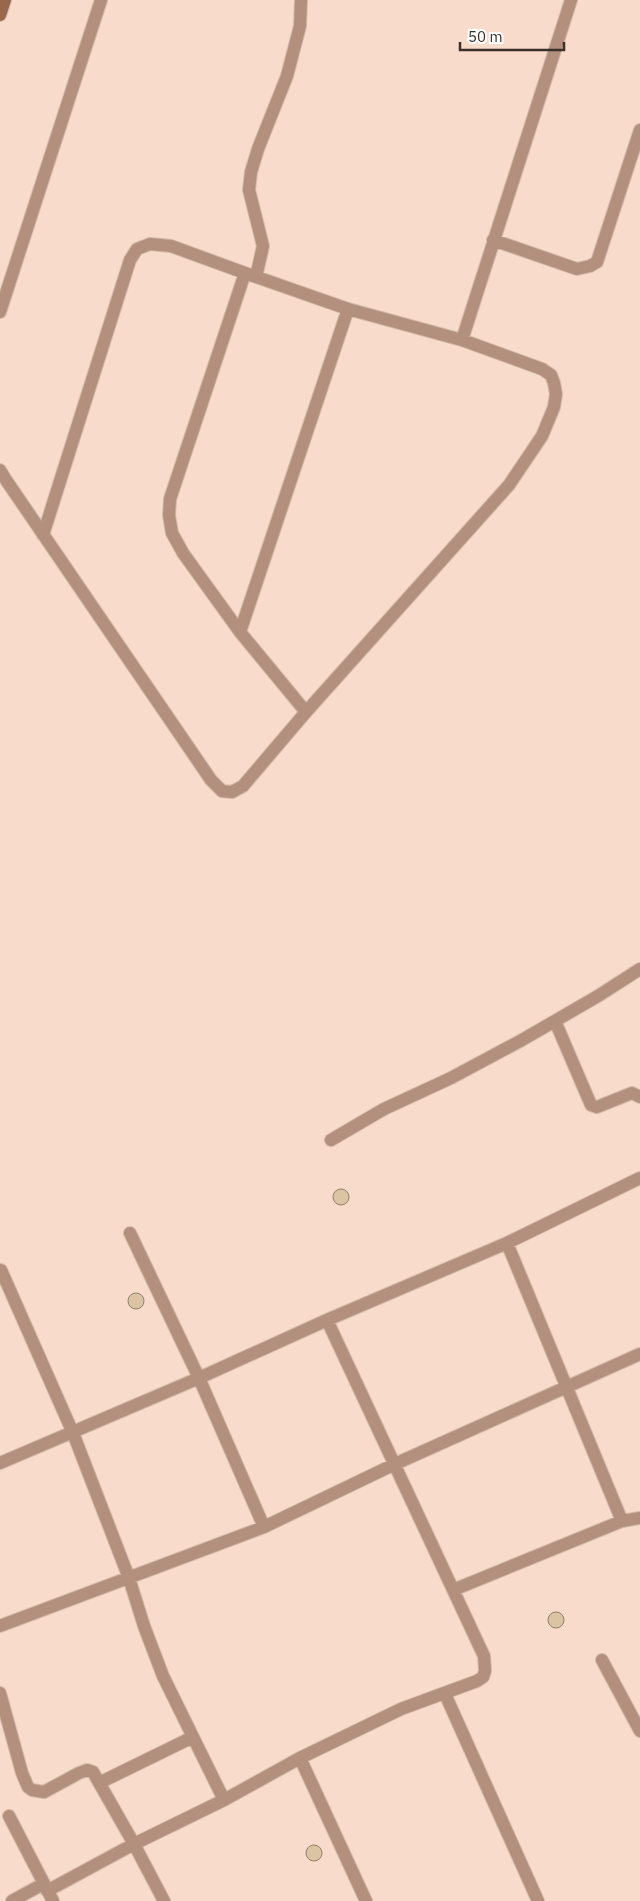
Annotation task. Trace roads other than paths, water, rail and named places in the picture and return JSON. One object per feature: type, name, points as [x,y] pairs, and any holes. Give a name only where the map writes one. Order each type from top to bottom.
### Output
[{"type":"street","points":[[0,15],[5,0]]},
{"type":"street","points":[[0,312],[101,0]]},
{"type":"street","points":[[301,0],[300,26],[286,76],[251,172],[249,190],[263,246],[250,275],[170,499],[169,515],[172,533],[183,553],[240,632],[306,712]]},
{"type":"street","points":[[462,340],[571,0]]},
{"type":"street","points":[[493,240],[577,269],[597,262],[640,130]]},
{"type":"street","points":[[0,470],[43,535],[211,780],[222,791],[232,792],[243,786],[306,712],[509,485],[542,436],[554,406],[556,394],[554,383],[551,375],[542,369],[462,340],[348,309],[172,246],[150,244],[137,249],[130,260],[43,535]]},
{"type":"street","points":[[240,632],[348,309]]},
{"type":"street","points":[[331,1140],[384,1109],[451,1078],[554,1021],[640,969]]},
{"type":"street","points":[[554,1021],[591,1105],[597,1107],[632,1094],[640,1097]]},
{"type":"street","points":[[0,1463],[506,1243],[640,1178]]},
{"type":"street","points":[[130,1233],[199,1378],[264,1528]]},
{"type":"street","points":[[506,1243],[622,1521]]},
{"type":"street","points":[[1,1270],[72,1433],[130,1578],[144,1626],[163,1676],[224,1800]]},
{"type":"street","points":[[12,1901],[48,1892],[134,1844],[224,1800],[300,1758],[401,1709],[445,1694],[483,1677],[485,1671],[484,1656],[327,1320]]},
{"type":"street","points":[[0,1626],[264,1528],[395,1464],[640,1354]]},
{"type":"street","points":[[453,1590],[622,1521],[640,1518]]},
{"type":"street","points":[[602,1660],[640,1731]]},
{"type":"street","points":[[0,1693],[22,1773],[28,1787],[32,1790],[44,1792],[78,1773],[87,1770],[93,1772],[164,1901]]},
{"type":"street","points":[[445,1694],[538,1901]]},
{"type":"street","points":[[100,1783],[193,1737]]},
{"type":"street","points":[[300,1758],[366,1901]]},
{"type":"street","points":[[9,1816],[48,1892]]}]
